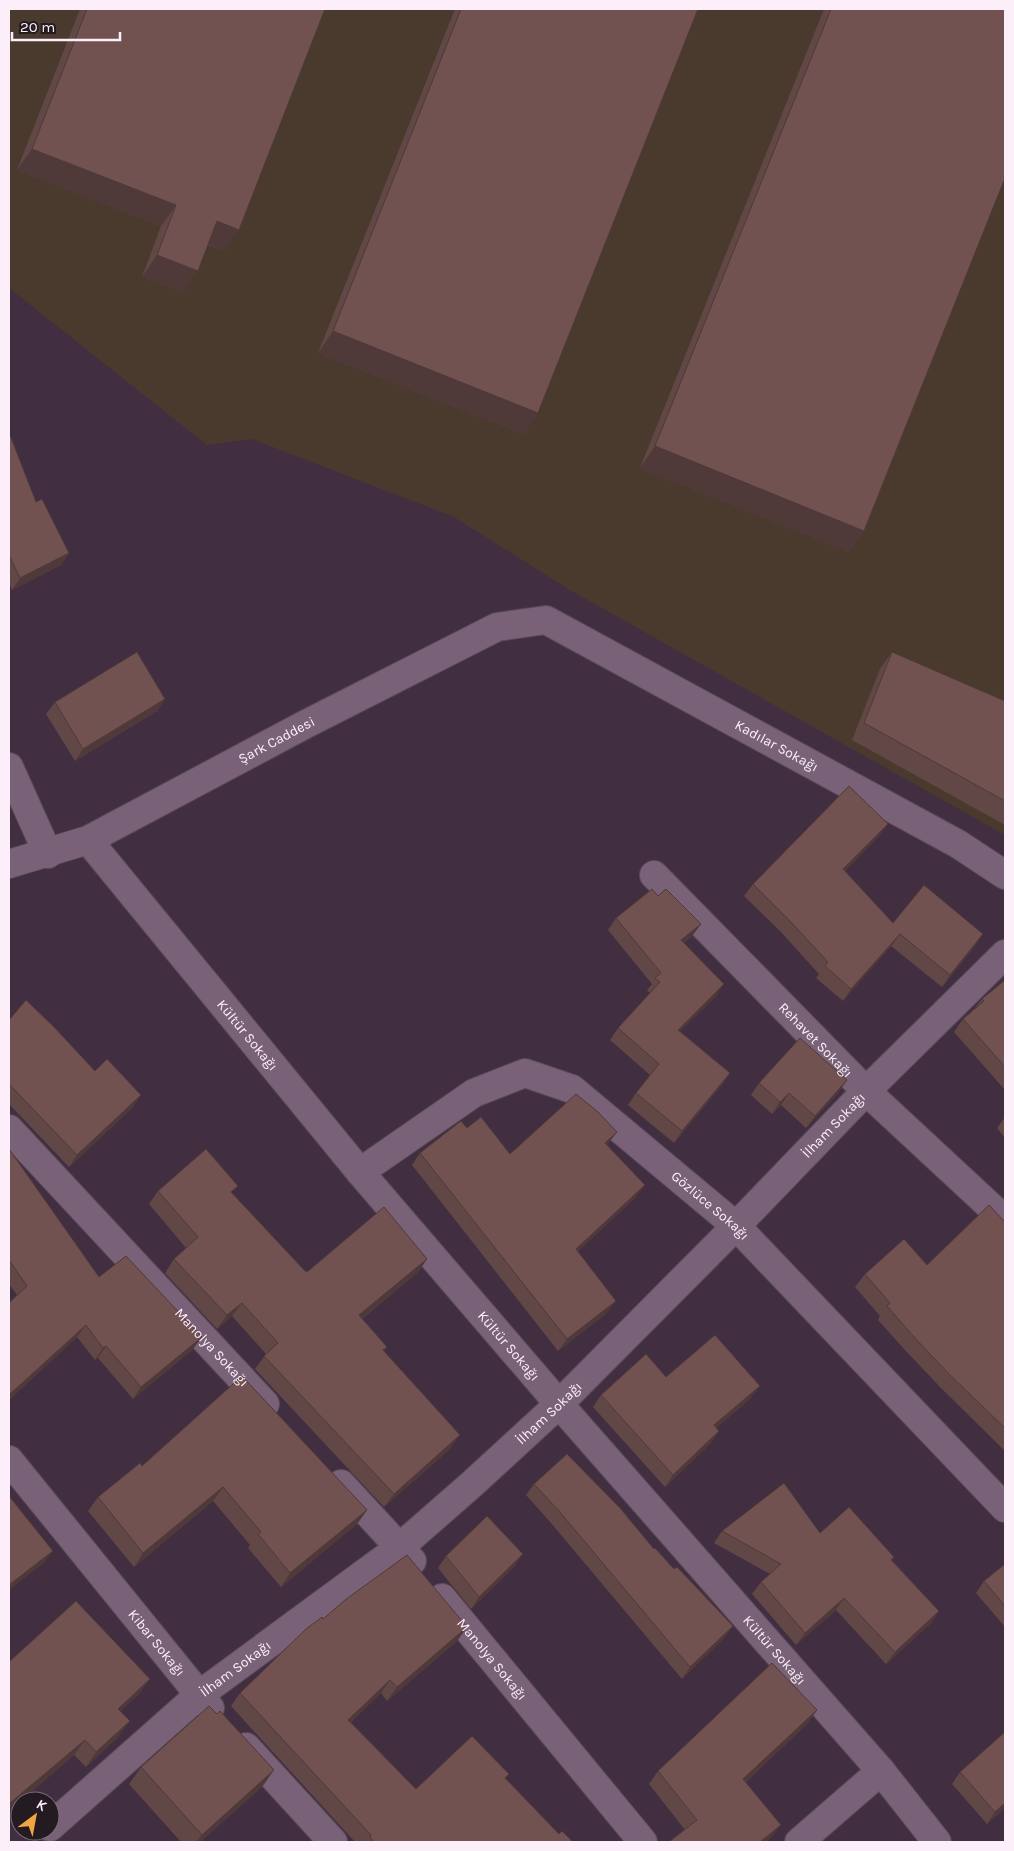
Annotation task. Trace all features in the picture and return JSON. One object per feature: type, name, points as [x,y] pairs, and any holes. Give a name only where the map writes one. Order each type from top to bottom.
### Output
[{"type":"street","name":"Şark Caddesi","points":[[9,864],[48,854],[88,840],[306,724],[497,627],[546,620]]},
{"type":"street","name":"Kadılar Sokağı","points":[[546,620],[958,844],[1005,876]]},
{"type":"street","points":[[9,767],[48,854]]},
{"type":"street","name":"Kültür Sokağı","points":[[88,840],[360,1172],[559,1404],[881,1771],[937,1842]]},
{"type":"street","name":"Rehavet Sokağı","points":[[654,875],[866,1091],[1005,1220]]},
{"type":"street","name":"İlham Sokağı","points":[[60,1818],[199,1695],[400,1547],[472,1484],[559,1404],[736,1226],[866,1091],[1005,954]]},
{"type":"street","name":"Gözlüce Sokağı","points":[[360,1172],[474,1093],[526,1073],[572,1089],[736,1226],[1005,1508]]},
{"type":"street","name":"Manolya Sokağı","points":[[9,1129],[279,1418]]},
{"type":"street","name":"Kibar Sokağı","points":[[9,1460],[199,1695],[332,1842]]},
{"type":"street","name":"Manolya Sokağı","points":[[326,1468],[400,1547],[644,1842]]},
{"type":"street","points":[[798,1842],[881,1771]]},
{"type":"shaded area","points":[[9,9],[1005,9],[1005,835],[570,590],[454,517],[252,439],[207,445],[9,288]]},
{"type":"building","points":[[87,9],[325,9],[239,230],[217,221],[198,271],[157,255],[176,205],[32,149]]},
{"type":"building","points":[[461,9],[698,9],[538,413],[333,331]]},
{"type":"building","points":[[831,9],[1005,9],[1005,178],[864,531],[655,446]]},
{"type":"building","points":[[9,435],[36,502],[42,499],[69,553],[20,578],[9,555]]},
{"type":"building","points":[[137,652],[165,699],[83,749],[55,702]]},
{"type":"building","points":[[892,652],[1005,701],[1005,801],[864,723]]},
{"type":"building","points":[[849,786],[888,824],[843,869],[893,923],[924,885],[983,934],[950,975],[900,934],[851,989],[825,966],[828,962],[753,884]]},
{"type":"building","points":[[652,889],[658,896],[666,889],[701,924],[681,940],[724,984],[678,1030],[730,1073],[682,1131],[636,1093],[659,1064],[618,1028],[660,982],[655,978],[661,973],[616,918]]},
{"type":"building","points":[[1005,980],[1005,1067],[963,1019],[984,1001],[982,999]]},
{"type":"building","points":[[26,1000],[95,1071],[107,1059],[141,1095],[77,1155],[9,1084],[9,1020]]},
{"type":"building","points":[[800,1038],[847,1080],[815,1116],[789,1093],[780,1102],[759,1083]]},
{"type":"building","points":[[576,1094],[598,1112],[617,1132],[605,1143],[645,1185],[576,1249],[616,1301],[567,1339],[420,1153],[461,1121],[467,1128],[481,1117],[510,1154]]},
{"type":"building","points":[[9,1149],[99,1277],[126,1256],[202,1337],[141,1387],[106,1346],[103,1348],[86,1325],[9,1393],[9,1303],[27,1286],[9,1260]]},
{"type":"building","points":[[206,1149],[238,1186],[231,1192],[307,1272],[384,1207],[427,1259],[359,1315],[387,1347],[383,1350],[460,1435],[394,1494],[264,1356],[278,1343],[242,1303],[227,1315],[174,1259],[198,1237],[158,1191]]},
{"type":"building","points":[[989,1205],[1005,1222],[1005,1428],[914,1337],[887,1306],[890,1303],[865,1274],[904,1239],[927,1265]]},
{"type":"building","points":[[715,1335],[760,1386],[714,1425],[719,1431],[673,1475],[601,1395],[646,1354],[666,1377]]},
{"type":"building","points":[[242,1376],[367,1510],[290,1573],[258,1534],[261,1532],[223,1487],[143,1553],[98,1497],[140,1463],[142,1466]]},
{"type":"building","points":[[567,1454],[620,1508],[654,1549],[674,1569],[677,1567],[733,1626],[690,1667],[559,1511],[534,1484]]},
{"type":"building","points":[[784,1483],[820,1533],[849,1507],[894,1557],[891,1560],[939,1611],[895,1652],[844,1598],[805,1633],[761,1582],[781,1564],[722,1531]]},
{"type":"building","points":[[9,1496],[53,1551],[9,1585]]},
{"type":"building","points":[[487,1516],[523,1554],[479,1597],[446,1556]]},
{"type":"building","points":[[407,1555],[467,1627],[397,1687],[390,1680],[348,1720],[416,1789],[472,1736],[509,1774],[505,1778],[559,1834],[562,1831],[573,1842],[374,1842],[370,1837],[371,1835],[240,1693],[306,1629],[322,1617],[323,1619],[345,1600]]},
{"type":"building","points":[[1005,1564],[1005,1606],[984,1581]]},
{"type":"building","points":[[76,1601],[150,1679],[118,1709],[130,1721],[96,1752],[85,1740],[24,1791],[10,1791],[10,1803],[9,1660]]},
{"type":"building","points":[[772,1663],[817,1710],[743,1779],[781,1825],[760,1842],[669,1842],[697,1820],[658,1771]]},
{"type":"building","points":[[209,1706],[217,1714],[220,1711],[274,1770],[202,1835],[141,1767]]},
{"type":"building","points":[[1005,1732],[1005,1803],[995,1812],[960,1772]]}]
